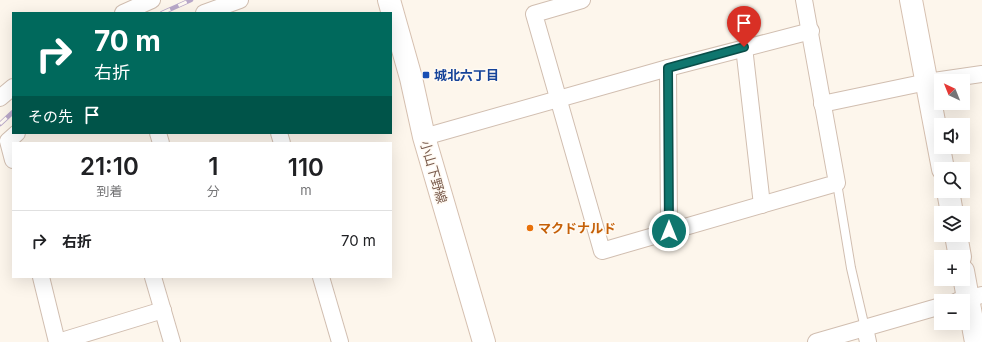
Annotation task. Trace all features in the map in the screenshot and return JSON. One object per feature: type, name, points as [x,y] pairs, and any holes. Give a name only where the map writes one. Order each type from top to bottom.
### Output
[{"type":"main road","name":"小山下野線","points":[[389,0],[411,78],[424,137],[484,342]]},
{"type":"main road","points":[[912,0],[943,162]]},
{"type":"main road","points":[[970,304],[976,342]]},
{"type":"street","points":[[123,8],[152,0]]},
{"type":"street","points":[[207,12],[240,0],[245,12]]},
{"type":"street","points":[[582,0],[534,14],[602,251],[837,183],[804,0]]},
{"type":"street","points":[[424,137],[744,47],[810,31]]},
{"type":"street","points":[[744,47],[762,205]]},
{"type":"street","points":[[668,68],[669,231]]},
{"type":"street","points":[[822,104],[927,82],[982,74]]},
{"type":"street","points":[[0,98],[12,88]]},
{"type":"street","points":[[12,156],[8,141],[16,134]]},
{"type":"street","points":[[41,278],[58,342],[163,310]]},
{"type":"street","points":[[153,278],[172,342]]},
{"type":"street","points":[[321,278],[340,342]]},
{"type":"street","points":[[816,342],[866,335],[934,309]]},
{"type":"lane","points":[[837,183],[851,268],[866,335]]},
{"type":"railway","points":[[164,12],[191,0]]},
{"type":"railway","points":[[0,124],[12,113]]},
{"type":"place","name":"城北六丁目","points":[[426,75]]},
{"type":"place","name":"マクドナルド","points":[[530,228]]},
{"type":"route","points":[[669,231],[668,68],[744,47]]}]
